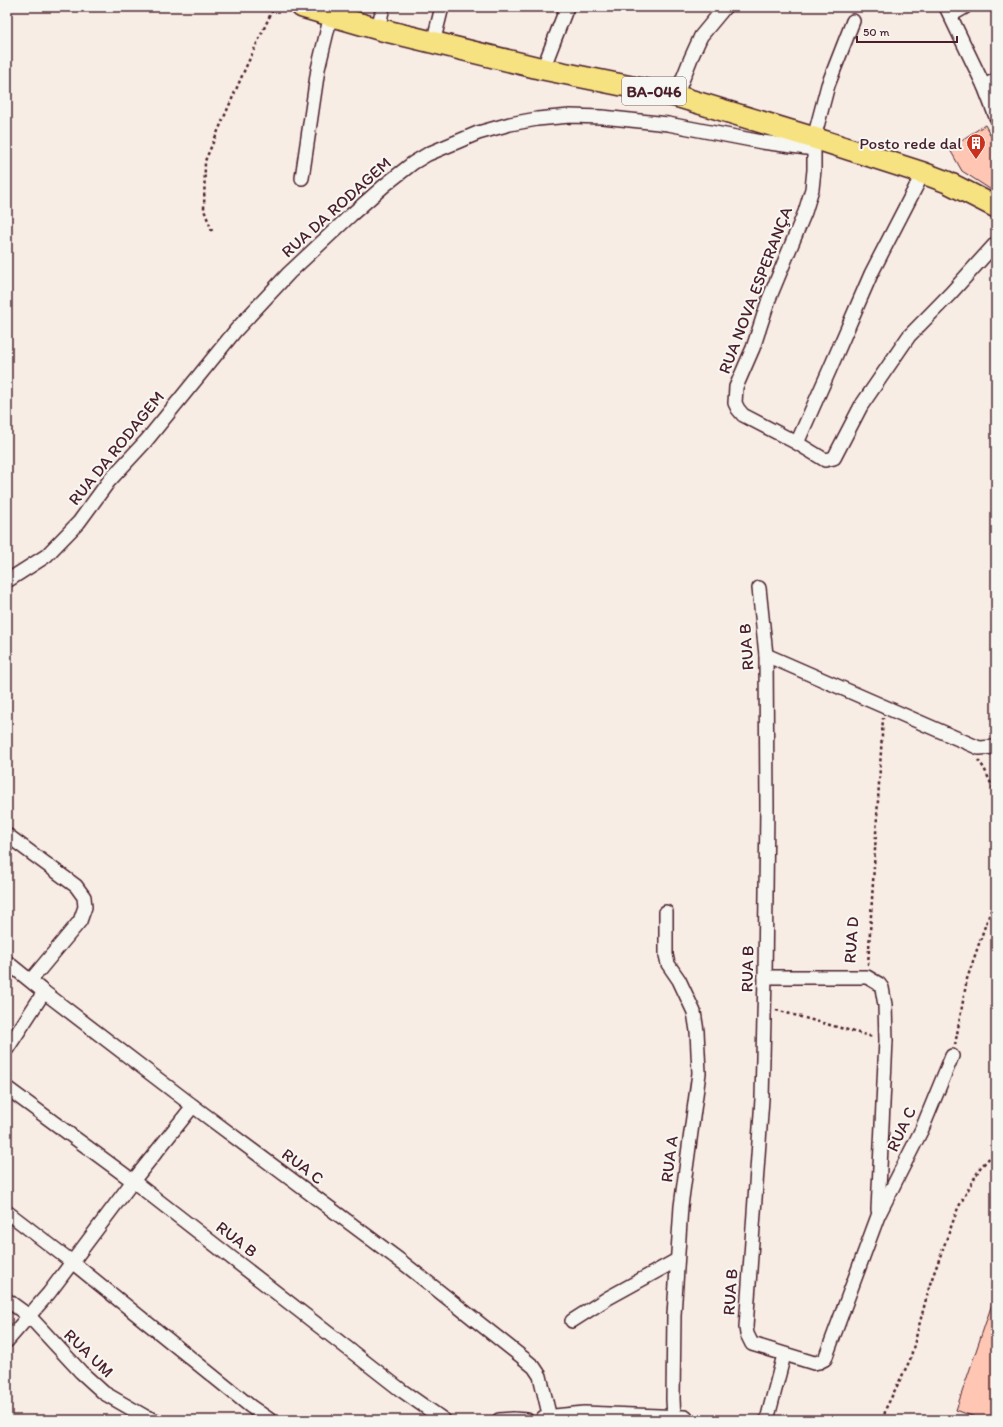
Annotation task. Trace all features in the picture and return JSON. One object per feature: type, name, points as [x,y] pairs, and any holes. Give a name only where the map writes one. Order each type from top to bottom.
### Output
[{"type":"main road","name":"BA-046","points":[[302,7],[433,43],[543,69],[676,96],[814,143],[923,173],[946,182],[996,207]]},
{"type":"main road","points":[[548,1419],[679,1419]]},
{"type":"street","points":[[378,29],[383,7]]},
{"type":"street","points":[[433,43],[442,7]]},
{"type":"street","points":[[543,69],[568,7]]},
{"type":"street","points":[[676,96],[701,36],[725,7]]},
{"type":"street","points":[[965,7],[949,11],[984,86],[996,117]]},
{"type":"street","points":[[302,178],[318,69],[331,15]]},
{"type":"street","name":"RUA NOVA ESPERANÇA","points":[[853,21],[828,85],[814,143],[812,189],[805,212],[769,300],[753,348],[737,381],[735,403],[738,409],[743,415],[797,443],[825,460],[834,458],[861,406],[909,336],[951,294],[996,243]]},
{"type":"street","points":[[984,86],[996,80]]},
{"type":"street","name":"RUA DA RODAGEM","points":[[7,581],[46,556],[79,522],[109,481],[146,440],[236,330],[289,273],[351,215],[413,163],[428,154],[478,133],[510,124],[537,119],[570,116],[602,117],[668,124],[762,142],[814,143]]},
{"type":"street","points":[[797,443],[871,274],[923,173]]},
{"type":"street","name":"RUA B","points":[[759,588],[766,655],[767,807],[765,977],[762,1099],[746,1327],[749,1340],[752,1344],[784,1354]]},
{"type":"street","points":[[766,655],[964,742],[979,748],[996,747]]},
{"type":"street","points":[[7,835],[76,886],[84,897],[85,907],[80,920],[31,980]]},
{"type":"street","name":"RUA A","points":[[666,912],[666,955],[668,964],[679,980],[694,1012],[697,1031],[699,1073],[681,1206],[677,1260],[673,1399],[679,1419]]},
{"type":"street","name":"RUA C","points":[[7,962],[193,1106],[402,1262],[534,1367],[540,1376],[548,1419]]},
{"type":"street","points":[[765,977],[867,977]]},
{"type":"street","name":"RUA D","points":[[867,977],[879,984],[884,993],[886,1040],[878,1216]]},
{"type":"street","points":[[7,1049],[44,992]]},
{"type":"street","name":"RUA C","points":[[784,1354],[814,1363],[822,1361],[827,1355],[878,1216],[922,1128],[952,1056]]},
{"type":"street","name":"RUA B","points":[[7,1088],[133,1181],[401,1390],[444,1420]]},
{"type":"street","points":[[7,1341],[49,1293],[133,1181],[193,1106]]},
{"type":"street","points":[[7,1212],[72,1262],[250,1406],[270,1420]]},
{"type":"street","points":[[572,1321],[608,1298],[677,1260]]},
{"type":"street","name":"RUA UM","points":[[7,1300],[29,1316],[80,1372],[104,1393],[144,1416],[154,1420]]},
{"type":"street","points":[[767,1420],[784,1354]]},
{"type":"street","points":[[499,1420],[513,1418],[527,1420]]},
{"type":"path","points":[[212,231],[204,210],[205,161],[274,7]]},
{"type":"path","name":"RUA D","points":[[867,977],[884,706]]},
{"type":"path","points":[[964,742],[984,768],[996,795]]},
{"type":"path","points":[[952,1056],[967,979],[996,898]]},
{"type":"path","points":[[764,1006],[886,1040]]},
{"type":"path","points":[[883,1420],[886,1408],[910,1360],[930,1284],[958,1208],[980,1168],[995,1153],[996,1148]]},
{"type":"building","name":"Posto rede dal","points":[[985,125],[996,145],[996,193],[962,171],[949,148]]},
{"type":"building","points":[[994,1298],[996,1299],[996,1420],[983,1420],[956,1410]]},
{"type":"place","name":"Posto rede dal","points":[[976,160]]}]
